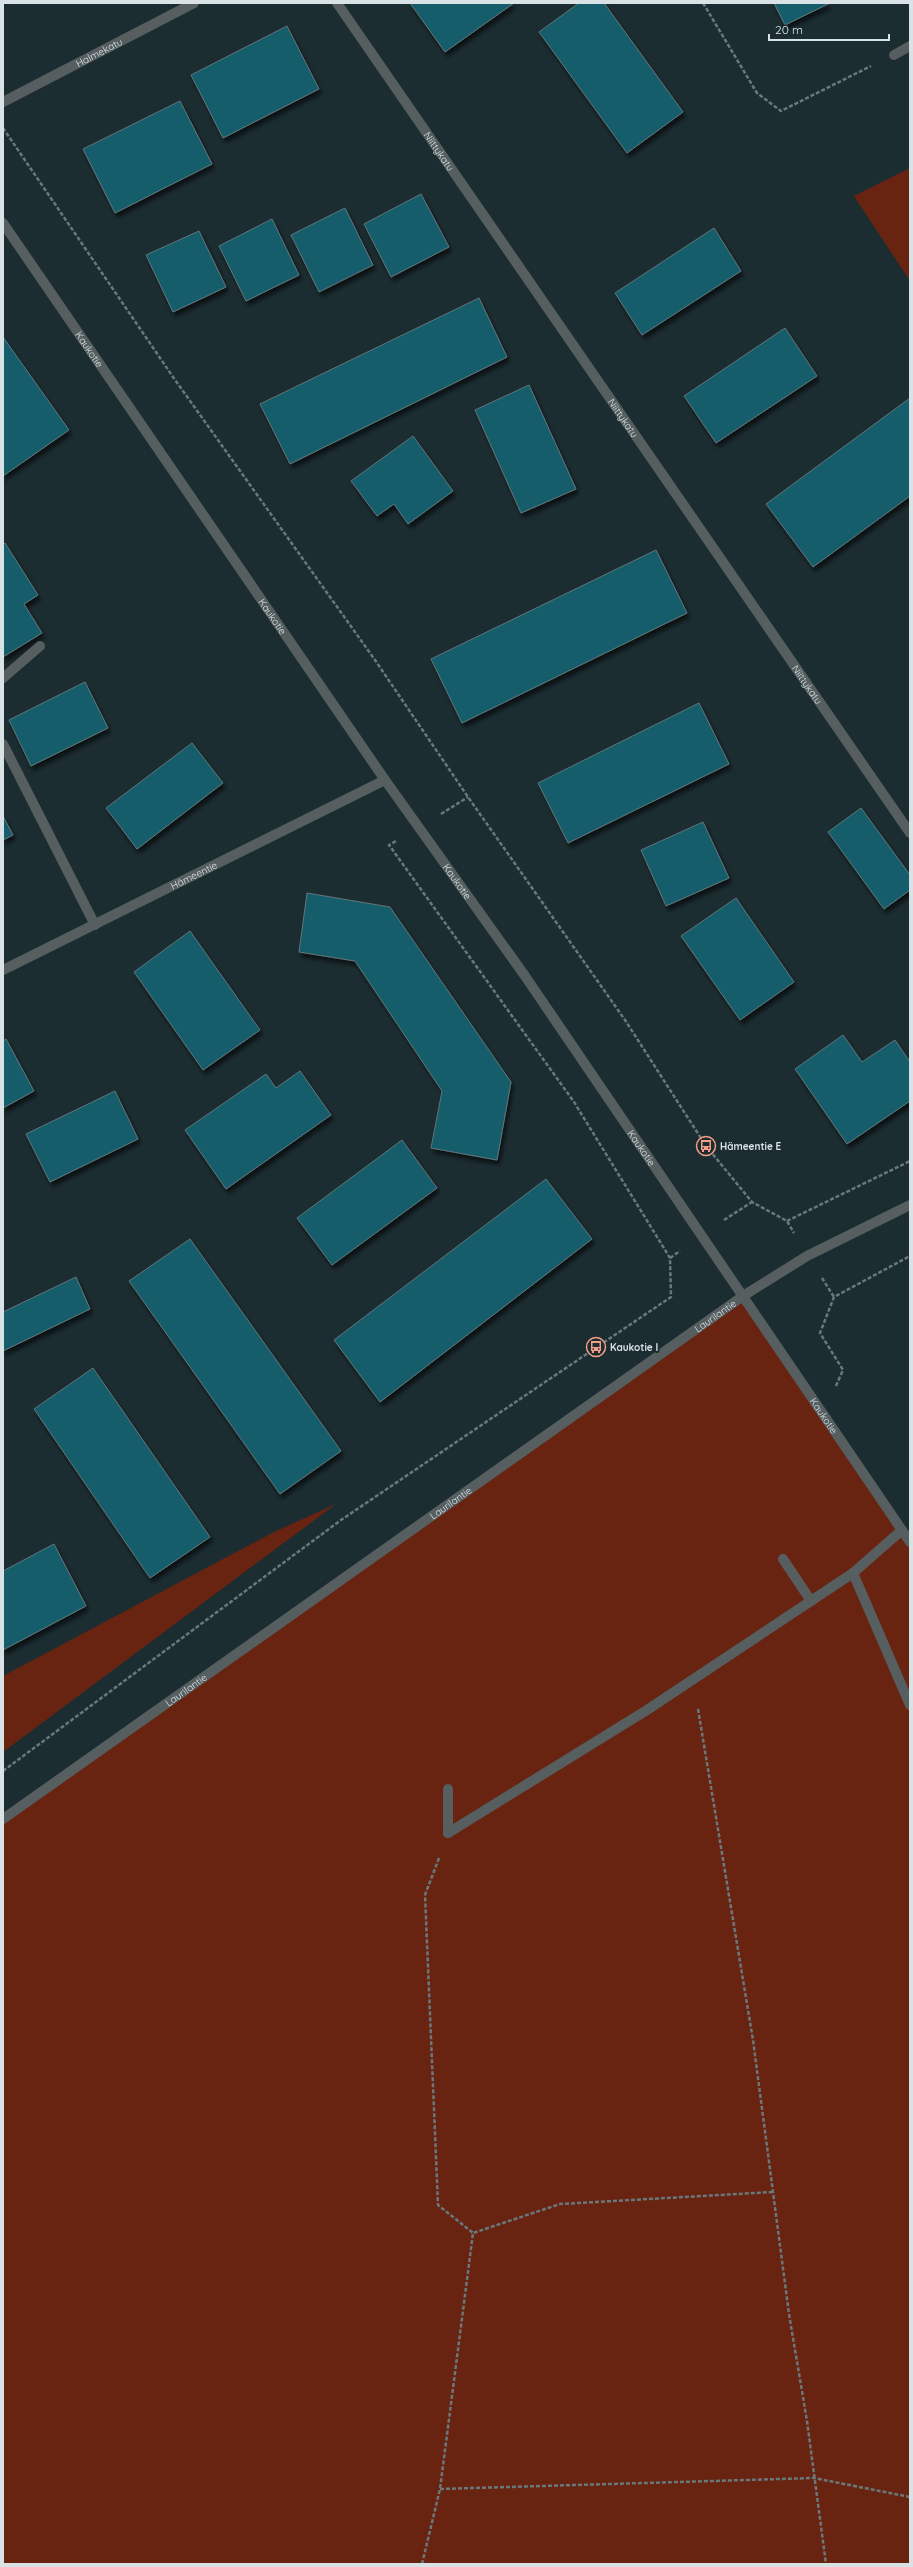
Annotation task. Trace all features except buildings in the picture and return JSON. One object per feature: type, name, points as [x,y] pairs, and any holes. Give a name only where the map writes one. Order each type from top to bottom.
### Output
[{"type":"street","name":"Halmekatu","points":[[3,102],[194,3]]},
{"type":"street","name":"Niittykatu","points":[[337,3],[910,833]]},
{"type":"street","points":[[894,54],[910,46]]},
{"type":"street","name":"Kaukotie","points":[[3,223],[385,780],[525,976],[910,1542]]},
{"type":"street","points":[[3,678],[40,646]]},
{"type":"street","points":[[3,744],[95,925]]},
{"type":"street","name":"Hämeentie","points":[[3,970],[385,780]]},
{"type":"street","name":"Laurilantie","points":[[3,1819],[743,1296],[807,1256],[910,1205]]},
{"type":"street","points":[[448,1833],[693,1679],[853,1573],[902,1530]]},
{"type":"street","points":[[783,1559],[811,1601]]},
{"type":"street","points":[[853,1573],[910,1705]]},
{"type":"street","points":[[448,1789],[448,1833]]},
{"type":"path","points":[[703,3],[757,93],[781,111],[894,54]]},
{"type":"path","points":[[3,128],[173,377],[375,660],[468,797],[625,1020],[706,1146],[752,1202],[787,1221],[807,1256],[834,1297]]},
{"type":"path","points":[[3,1771],[341,1520],[671,1298],[670,1258],[574,1102],[389,845]]},
{"type":"path","points":[[787,1221],[910,1161]]},
{"type":"path","points":[[822,1413],[843,1370],[820,1333],[834,1297],[910,1256]]},
{"type":"path","points":[[693,1679],[753,2040],[826,2564]]},
{"type":"path","points":[[448,1833],[425,1895],[438,2205],[473,2233]]},
{"type":"path","points":[[473,2233],[560,2204],[773,2192]]},
{"type":"path","points":[[422,2564],[440,2489],[473,2233]]},
{"type":"path","points":[[440,2489],[814,2478],[910,2497]]},
{"type":"shaded area","points":[[910,168],[910,281],[854,196]]},
{"type":"shaded area","points":[[743,1296],[910,1542],[910,2564],[3,2564],[3,1819]]},
{"type":"shaded area","points":[[336,1504],[3,1752],[3,1676],[274,1532]]},
{"type":"place","name":"Hämeentie E","points":[[706,1146]]},
{"type":"place","name":"Kaukotie I","points":[[596,1347]]}]
